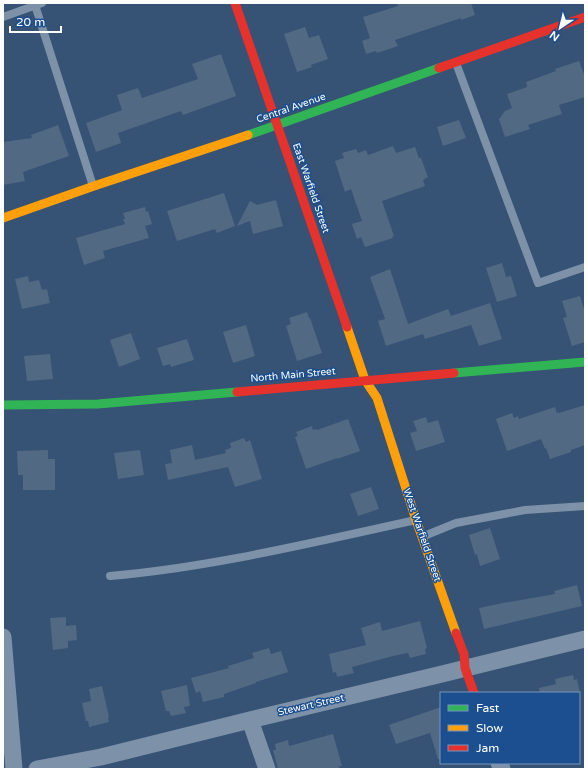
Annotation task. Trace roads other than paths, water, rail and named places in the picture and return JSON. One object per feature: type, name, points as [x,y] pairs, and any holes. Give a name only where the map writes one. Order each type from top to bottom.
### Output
[{"type":"street","name":"East Warfield Street","points":[[235,3],[365,380]]},
{"type":"street","name":"Central Avenue","points":[[3,218],[278,125],[585,17]]},
{"type":"street","name":"North Main Street","points":[[3,405],[98,404],[585,362]]},
{"type":"street","name":"West Warfield Street","points":[[365,380],[377,398],[416,520],[464,654],[465,668],[474,692]]},
{"type":"street","points":[[3,637],[14,769]]},
{"type":"street","name":"Stewart Street","points":[[38,769],[101,760],[250,720],[585,639]]},
{"type":"street","points":[[250,720],[267,769]]},
{"type":"lane","points":[[3,17],[38,4],[94,186]]},
{"type":"lane","points":[[456,62],[538,283],[585,267]]},
{"type":"lane","points":[[423,536],[456,523],[526,510],[585,506]]},
{"type":"lane","points":[[110,576],[147,573],[251,556],[416,520]]}]
